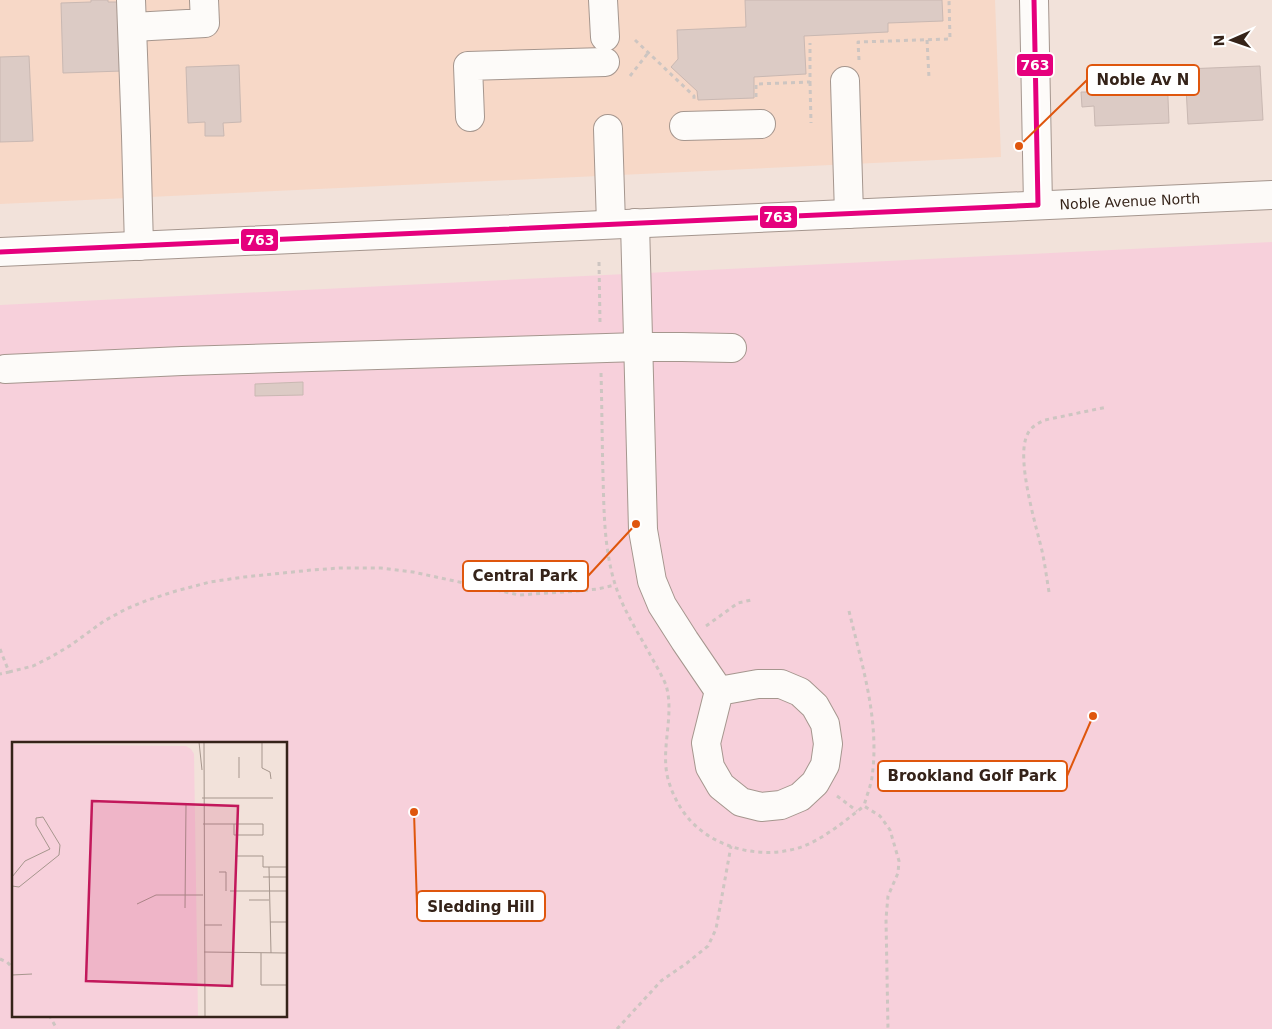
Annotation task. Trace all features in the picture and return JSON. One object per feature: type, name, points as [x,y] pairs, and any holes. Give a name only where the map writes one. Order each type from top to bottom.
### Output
[{"type":"street","points":[[138,246],[132,13],[205,23],[204,0]]},
{"type":"street","points":[[470,117],[468,66],[605,49],[603,0]]},
{"type":"street","points":[[1034,0],[1038,205]]},
{"type":"street","points":[[849,214],[852,71]]},
{"type":"street","points":[[689,114],[759,115]]},
{"type":"street","points":[[608,129],[639,347],[643,530],[652,581],[662,605],[719,691],[706,743],[710,767],[721,786],[741,802],[761,807],[781,805],[800,797],[815,783],[825,765],[828,744],[824,724],[815,706],[800,692],[781,684],[758,684],[719,691]]},
{"type":"street","name":"Noble Avenue North","points":[[0,252],[1272,195]]},
{"type":"street","points":[[5,369],[192,361],[639,347],[732,348]]},
{"type":"path","points":[[852,71],[858,42],[950,39],[949,0]]},
{"type":"path","points":[[635,40],[694,96],[689,114]]},
{"type":"path","points":[[927,40],[929,78]]},
{"type":"path","points":[[810,43],[811,123]]},
{"type":"path","points":[[759,115],[756,84],[810,82]]},
{"type":"path","points":[[1049,592],[1025,468],[1026,439],[1030,430],[1045,420],[1107,407]]},
{"type":"path","points":[[0,674],[33,666],[51,657],[104,621],[148,600],[210,582],[244,577],[340,568],[381,568],[413,572],[519,595],[598,589],[615,585]]},
{"type":"path","points":[[685,641],[738,603],[751,600]]},
{"type":"path","points":[[850,611],[866,678],[874,732],[872,778],[864,806],[880,816],[890,830],[899,861],[898,873],[888,896],[886,919],[888,1029]]},
{"type":"path","points":[[0,649],[8,672]]},
{"type":"path","points":[[617,1029],[661,981],[708,946],[716,929],[731,846]]},
{"type":"path","points":[[0,959],[12,967]]},
{"type":"path","points":[[50,1016],[57,1029]]},
{"type":"shaded area","points":[[0,0],[995,0],[1001,157],[0,204]]},
{"type":"shaded area","points":[[1272,242],[1272,1029],[0,1029],[0,305]]},
{"type":"building","points":[[91,0],[120,2],[122,71],[63,73],[61,3],[91,2]]},
{"type":"building","points":[[745,0],[942,0],[943,21],[888,23],[888,32],[804,36],[806,74],[754,77],[754,98],[698,100],[697,91],[671,67],[678,59],[677,30],[746,27]]},
{"type":"building","points":[[29,56],[33,141],[0,142],[0,57]]},
{"type":"building","points":[[239,65],[241,122],[223,123],[224,136],[205,136],[205,122],[188,123],[186,67]]},
{"type":"building","points":[[1260,66],[1263,120],[1188,124],[1185,69]]},
{"type":"building","points":[[1167,73],[1169,123],[1095,126],[1094,106],[1082,107],[1081,92],[1094,92],[1092,77]]},
{"type":"building","points":[[303,382],[303,395],[255,396],[255,384]]},
{"type":"transit line","name":"763","points":[[1034,0],[1038,205]]},
{"type":"transit line","name":"763","points":[[0,252],[1038,205]]},
{"type":"place","name":"Noble Av N","points":[[1019,146]]},
{"type":"place","name":"Central Park","points":[[636,524]]},
{"type":"place","name":"Brookland Golf Park","points":[[1093,716]]},
{"type":"place","name":"Sledding Hill","points":[[414,812]]}]
